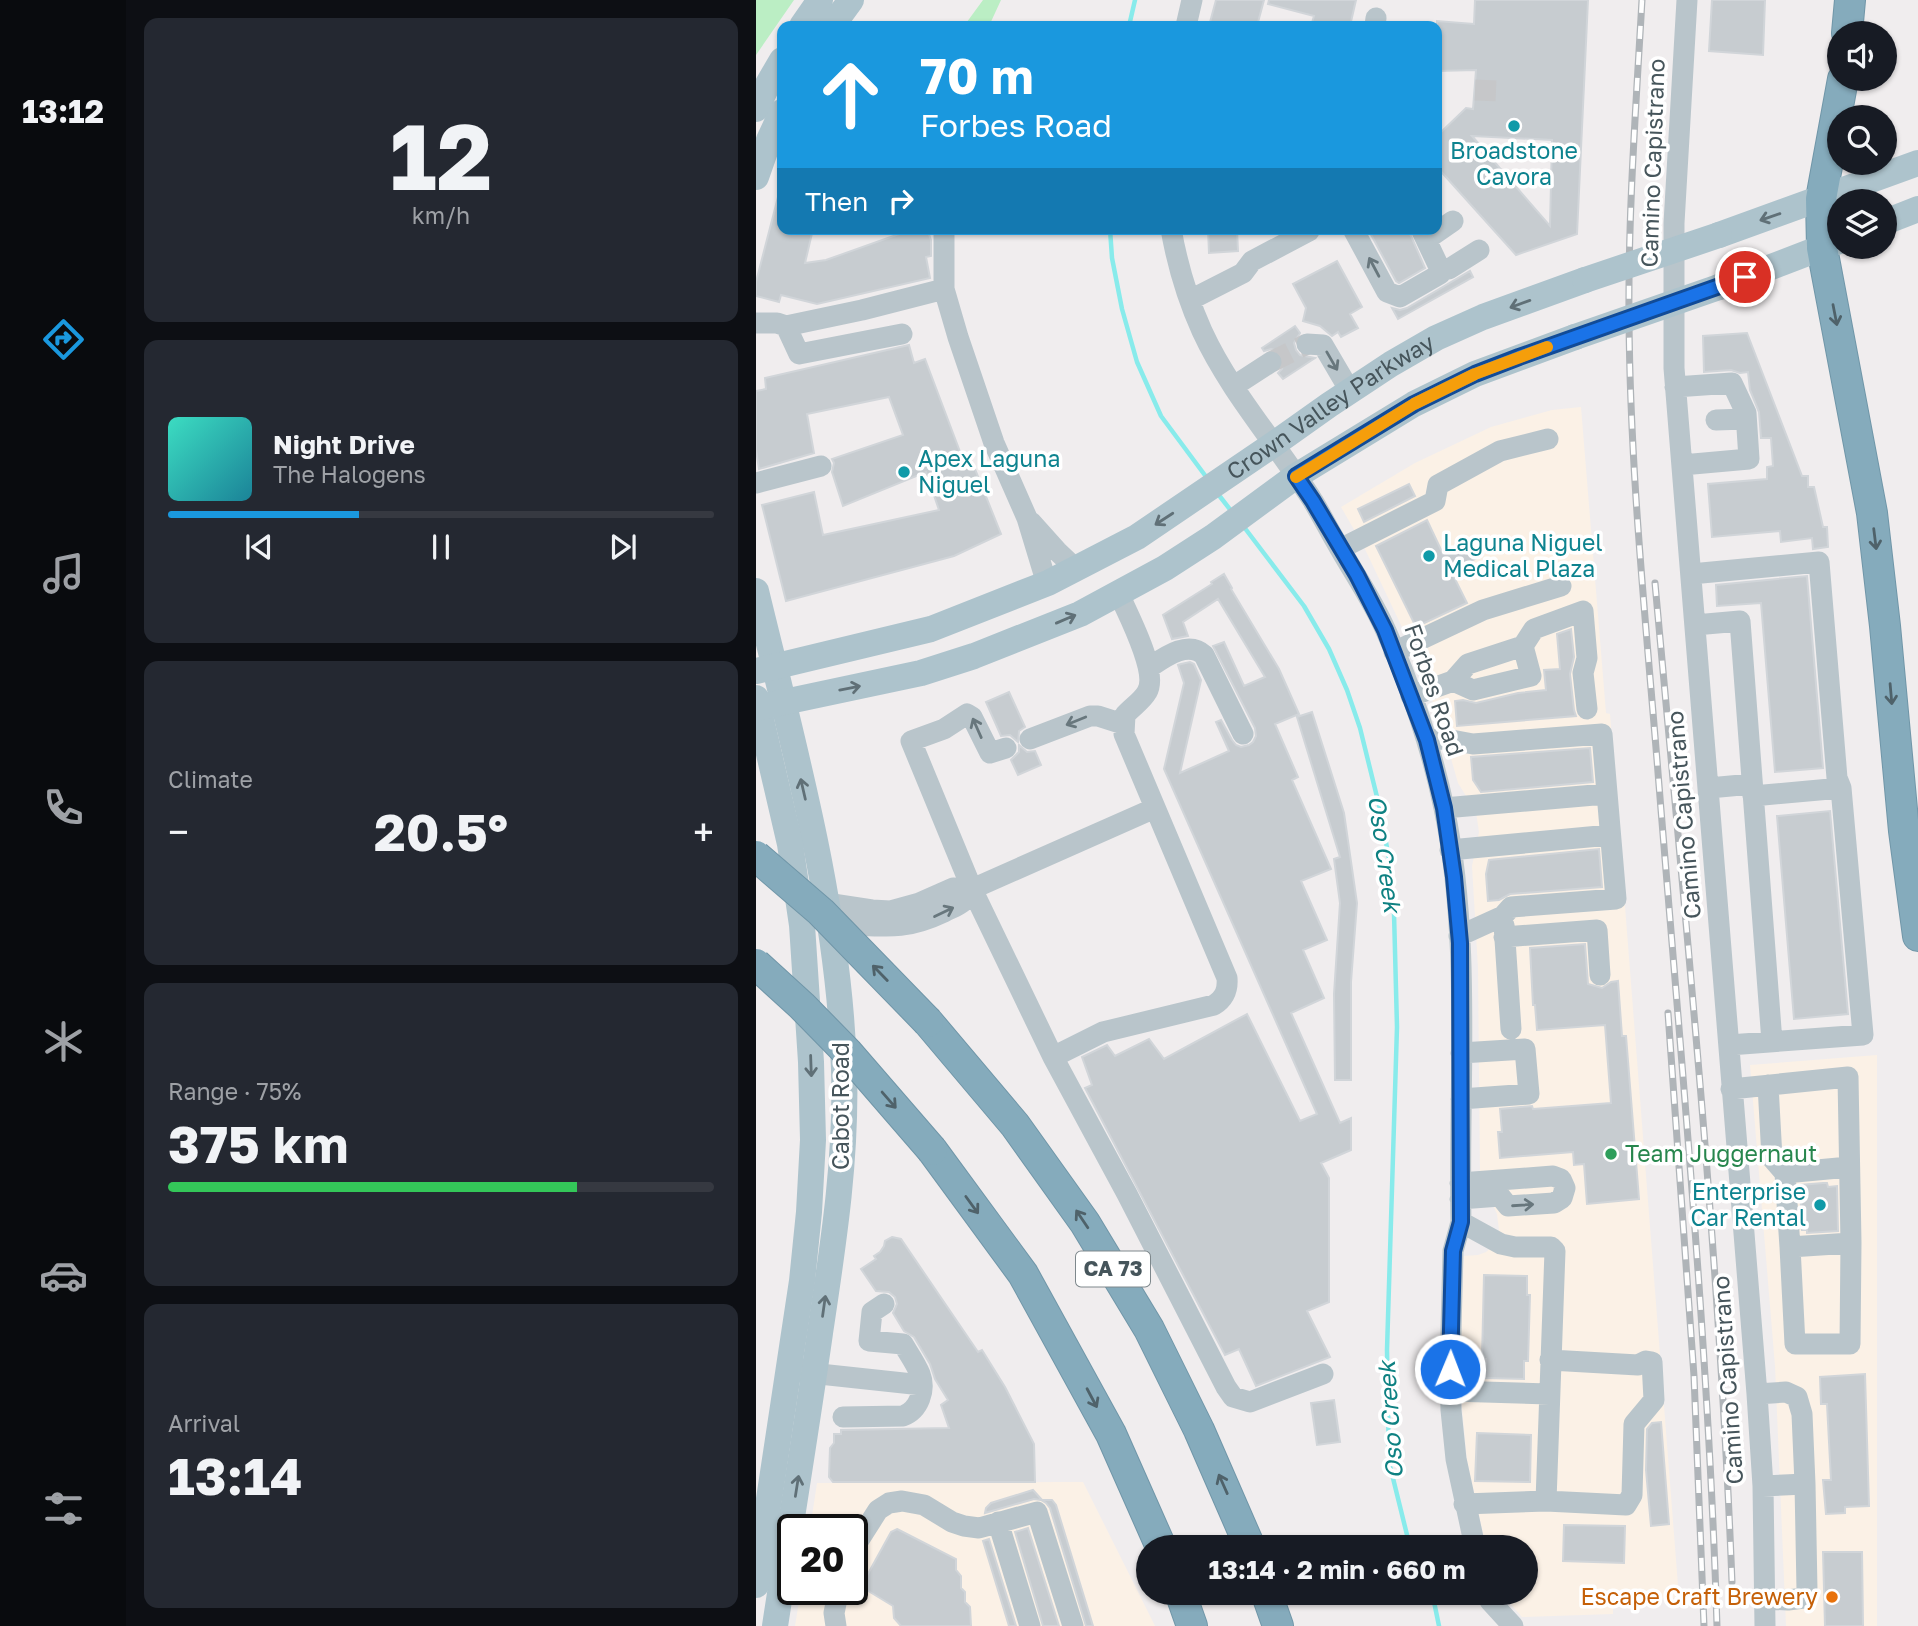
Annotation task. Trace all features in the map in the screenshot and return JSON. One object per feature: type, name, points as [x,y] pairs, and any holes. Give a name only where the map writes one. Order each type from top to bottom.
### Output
[{"type":"highway","points":[[1848,21],[1850,0]]},
{"type":"highway","points":[[1827,227],[1821,199],[1841,91]]},
{"type":"highway","points":[[1833,259],[1872,513],[1904,831],[1918,936]]},
{"type":"highway","name":"CA 73","points":[[756,856],[821,912],[928,1021],[1015,1125],[1084,1223],[1149,1329],[1199,1430],[1245,1535]]},
{"type":"highway","points":[[756,964],[848,1053],[932,1150],[1030,1286],[1111,1434],[1156,1535]]},
{"type":"highway","points":[[1185,1605],[1192,1626]]},
{"type":"highway","points":[[1271,1605],[1278,1626]]},
{"type":"main road","points":[[805,21],[820,0]]},
{"type":"main road","points":[[836,21],[851,0]]},
{"type":"main road","points":[[756,109],[777,68]]},
{"type":"main road","points":[[756,177],[777,123]]},
{"type":"main road","name":"Crown Valley Parkway","points":[[765,669],[931,629],[1047,584],[1137,537],[1350,391],[1436,338],[1483,317],[1918,163]]},
{"type":"main road","points":[[1897,217],[1918,209]]},
{"type":"main road","name":"Crown Valley Parkway","points":[[763,704],[920,673],[974,656],[1080,614],[1165,568],[1213,537],[1296,476],[1414,404],[1475,374],[1827,246]]},
{"type":"main road","name":"Cabot Road","points":[[756,591],[765,669],[763,704],[801,913],[811,1062],[813,1140],[802,1281],[796,1514]]},
{"type":"main road","name":"Cabot Road","points":[[756,1585],[801,1372],[832,1251],[844,1137],[844,1069],[828,913],[806,804],[763,704]]},
{"type":"main road","name":"Cabot Road","points":[[775,1626],[779,1605]]},
{"type":"street","points":[[1187,21],[1192,0]]},
{"type":"street","name":"Camino Capistrano","points":[[1687,0],[1674,223],[1675,387],[1757,1394],[1763,1486],[1765,1626]]},
{"type":"street","points":[[1442,225],[1453,220]]},
{"type":"street","points":[[944,235],[944,289],[958,337],[995,443],[1027,518],[1047,584]]},
{"type":"street","name":"Forbes Road","points":[[1173,235],[1190,300],[1202,332],[1234,386],[1313,501],[1357,575],[1385,630],[1427,740],[1444,808],[1459,936],[1461,1053],[1461,1222],[1453,1251],[1451,1391],[1455,1459],[1472,1535]]},
{"type":"street","points":[[1190,300],[1243,273],[1252,261],[1303,235]]},
{"type":"street","points":[[1356,235],[1387,292],[1400,297],[1440,274],[1424,235]]},
{"type":"street","points":[[1440,270],[1449,269],[1479,250]]},
{"type":"street","points":[[756,323],[786,326],[944,289]]},
{"type":"street","points":[[786,326],[799,354],[902,334]]},
{"type":"street","points":[[756,335],[777,335],[786,326]]},
{"type":"street","points":[[1307,344],[1323,345],[1350,391]]},
{"type":"street","points":[[1234,386],[1271,362]]},
{"type":"street","points":[[1675,387],[1732,383],[1746,413],[1749,459],[1682,465]]},
{"type":"street","points":[[1716,421],[1746,419]]},
{"type":"street","points":[[1340,549],[1435,502],[1438,485],[1500,451],[1548,439]]},
{"type":"street","points":[[756,482],[821,466]]},
{"type":"street","points":[[1027,518],[1076,569]]},
{"type":"street","points":[[1691,574],[1819,562],[1863,1035],[1728,1045]]},
{"type":"street","points":[[1394,652],[1483,610],[1561,586]]},
{"type":"street","points":[[1053,1057],[1103,1032],[1214,1005],[1225,994],[1227,978],[1124,734],[1125,715],[1149,690],[1151,680],[1150,667],[1119,594]]},
{"type":"street","points":[[1411,696],[1452,681],[1468,664],[1522,646],[1534,629],[1583,611],[1587,658],[1583,673],[1587,709]]},
{"type":"street","points":[[1695,625],[1740,621],[1772,1042]]},
{"type":"street","points":[[1452,681],[1473,690],[1531,676],[1522,646]]},
{"type":"street","points":[[1150,667],[1189,648],[1198,649],[1204,655],[1243,734]]},
{"type":"street","points":[[1006,748],[990,753],[970,715],[963,715],[944,729],[911,741],[972,888],[1053,1057],[1233,1397],[1250,1402],[1323,1374]]},
{"type":"street","points":[[1030,739],[1090,716],[1123,724]]},
{"type":"street","points":[[1427,740],[1446,739],[1473,744],[1602,734],[1616,899],[1511,907],[1504,927],[1511,1029]]},
{"type":"street","points":[[1709,788],[1841,788]]},
{"type":"street","points":[[1444,808],[1606,794]]},
{"type":"street","points":[[801,913],[890,911],[919,903],[953,888],[972,888],[1155,808]]},
{"type":"street","points":[[1450,850],[1610,835]]},
{"type":"street","points":[[1459,936],[1504,927],[1597,930],[1601,975]]},
{"type":"street","points":[[1461,1053],[1525,1049],[1529,1094],[1461,1099]]},
{"type":"street","points":[[1731,1089],[1768,1085],[1848,1077],[1850,1344],[1794,1344],[1785,1172],[1772,1158],[1768,1085]]},
{"type":"street","points":[[1735,1131],[1770,1129]]},
{"type":"street","points":[[1785,1172],[1849,1167]]},
{"type":"street","points":[[1461,1222],[1502,1244],[1515,1247],[1551,1247],[1555,1251],[1546,1501]]},
{"type":"street","points":[[1790,1247],[1851,1243]]},
{"type":"street","points":[[843,1417],[903,1416],[912,1413],[917,1406],[922,1385],[920,1374],[903,1345],[869,1341],[872,1312],[884,1304]]},
{"type":"street","points":[[1464,1504],[1546,1501],[1626,1505],[1633,1495],[1634,1424],[1654,1399],[1652,1362],[1646,1361],[1638,1365],[1550,1360]]},
{"type":"street","points":[[801,1372],[922,1385]]},
{"type":"street","points":[[1451,1391],[1549,1394]]},
{"type":"street","points":[[1757,1394],[1786,1392],[1797,1397],[1802,1414],[1807,1590],[1804,1598],[1766,1599]]},
{"type":"street","points":[[1763,1486],[1805,1484]]},
{"type":"street","points":[[868,1525],[878,1510],[889,1503],[902,1501],[924,1505],[952,1522],[971,1528],[1037,1512],[1073,1626]]},
{"type":"street","points":[[998,1522],[1030,1626]]},
{"type":"street","points":[[836,1605],[836,1626]]},
{"type":"street","points":[[1494,1605],[1513,1626]]},
{"type":"shaded area","points":[[1581,407],[1606,713],[1610,714],[1679,1598],[1613,1600],[1613,1614],[1522,1617],[1512,1605],[1538,1605],[1538,1535],[1483,1535],[1467,1460],[1462,1408],[1460,1370],[1464,1256],[1486,1252],[1493,1246],[1499,1230],[1497,1214],[1480,1176],[1478,968],[1472,866],[1479,832],[1476,812],[1458,783],[1442,727],[1418,661],[1364,547],[1341,507],[1415,463],[1491,427],[1552,410]]},
{"type":"shaded area","points":[[1877,1055],[1877,1626],[1786,1626],[1775,1366],[1750,1065]]},
{"type":"shaded area","points":[[1083,1482],[1136,1588],[1136,1605],[1144,1605],[1155,1626],[795,1626],[798,1605],[868,1605],[868,1514],[812,1514],[817,1483]]},
{"type":"green space","points":[[756,0],[794,0],[777,21],[756,55]]},
{"type":"green space","points":[[983,0],[1001,0],[991,21],[968,21]]},
{"type":"building","points":[[1216,0],[1264,0],[1258,21],[1210,21]]},
{"type":"building","points":[[1269,0],[1356,0],[1351,21],[1312,21],[1314,16],[1268,4]]},
{"type":"building","name":"Broadstone Cavora","points":[[1475,0],[1588,0],[1577,234],[1516,255],[1442,173],[1442,131],[1466,108],[1473,109],[1476,70],[1442,71],[1442,21],[1474,24]],"holes":[[[1472,136],[1552,140],[1550,226]]]},
{"type":"building","points":[[1712,0],[1765,0],[1763,55],[1709,51]]},
{"type":"building","points":[[777,201],[777,235],[812,235],[805,263],[826,260],[896,235],[929,235],[931,240],[931,256],[926,257],[930,278],[817,304],[781,295],[779,302],[756,296],[756,282]]},
{"type":"building","points":[[1208,235],[1237,235],[1238,251],[1209,253]]},
{"type":"building","points":[[1371,235],[1411,235],[1425,268],[1399,283]]},
{"type":"building","points":[[1337,261],[1362,307],[1350,314],[1358,328],[1341,337],[1338,332],[1332,336],[1320,326],[1303,321],[1306,308],[1293,284]]},
{"type":"building","points":[[1470,271],[1473,277],[1398,319],[1392,308],[1407,308]]},
{"type":"building","points":[[1295,326],[1300,333],[1294,343],[1296,350],[1300,355],[1315,358],[1283,379],[1278,373],[1284,362],[1282,354],[1271,349],[1264,351],[1262,348]]},
{"type":"building","points":[[1747,333],[1802,476],[1808,476],[1808,487],[1814,487],[1823,527],[1827,527],[1828,547],[1813,549],[1812,538],[1781,542],[1780,531],[1712,537],[1708,484],[1767,479],[1767,467],[1773,466],[1771,438],[1761,438],[1759,412],[1750,390],[1748,372],[1704,372],[1703,336]]},
{"type":"building","name":"Apex Laguna Niguel","points":[[909,345],[914,363],[925,359],[962,457],[969,454],[1001,534],[954,556],[786,601],[762,505],[814,492],[823,535],[939,510],[926,472],[843,506],[832,472],[832,459],[903,435],[889,397],[807,414],[814,453],[759,469],[756,450],[756,391],[766,389],[765,378]]},
{"type":"building","points":[[1409,484],[1415,496],[1364,522],[1358,509]]},
{"type":"building","name":"Laguna Niguel Medical Plaza","points":[[1427,520],[1443,554],[1470,542],[1477,558],[1451,571],[1467,603],[1416,627],[1376,546]]},
{"type":"building","points":[[1224,574],[1279,669],[1299,714],[1275,724],[1298,777],[1292,780],[1331,869],[1301,881],[1327,940],[1303,950],[1324,998],[1291,1013],[1340,1123],[1351,1118],[1351,1150],[1321,1163],[1329,1178],[1329,1302],[1307,1311],[1330,1357],[1256,1386],[1239,1349],[1225,1355],[1085,1088],[1092,1085],[1082,1057],[1107,1045],[1115,1056],[1149,1039],[1164,1059],[1247,1014],[1300,1121],[1317,1114],[1164,769],[1184,683],[1178,665],[1190,662],[1194,664],[1201,680],[1180,773],[1229,751],[1216,722],[1221,720],[1232,740],[1241,747],[1249,745],[1256,736],[1255,728],[1213,646],[1224,642],[1244,686],[1265,677],[1218,599],[1183,622],[1188,636],[1172,639],[1163,615]]},
{"type":"building","points":[[1807,576],[1823,768],[1775,772],[1761,603],[1717,606],[1716,585]]},
{"type":"building","points":[[1571,629],[1574,657],[1570,674],[1576,716],[1457,726],[1455,701],[1476,703],[1518,693],[1546,690],[1544,670],[1560,669],[1557,634]]},
{"type":"building","points":[[1009,692],[1025,727],[1019,731],[1018,742],[1010,735],[1001,736],[986,702]]},
{"type":"building","points":[[1312,712],[1344,813],[1357,903],[1351,982],[1351,1080],[1335,1080],[1334,994],[1340,903],[1334,859],[1340,857],[1297,717]]},
{"type":"building","points":[[1019,745],[1027,752],[1035,751],[1041,765],[1018,775],[1011,760],[1019,752]]},
{"type":"building","points":[[1590,748],[1593,782],[1481,792],[1473,780],[1471,757]]},
{"type":"building","points":[[1830,811],[1848,1014],[1794,1019],[1777,816]]},
{"type":"building","points":[[1599,849],[1602,887],[1510,894],[1499,900],[1488,901],[1486,874],[1489,860]]},
{"type":"building","points":[[1585,944],[1588,984],[1602,988],[1618,981],[1622,1036],[1626,1036],[1639,1199],[1587,1204],[1584,1164],[1574,1165],[1573,1152],[1500,1158],[1500,1109],[1611,1103],[1605,1025],[1537,1030],[1530,948]]},
{"type":"building","name":"Enterprise Car Rental","points":[[1827,1183],[1828,1187],[1837,1186],[1838,1231],[1807,1233],[1807,1230],[1802,1230],[1800,1185]]},
{"type":"building","points":[[892,1237],[901,1239],[978,1352],[982,1350],[1005,1387],[1034,1444],[1035,1482],[833,1482],[829,1477],[830,1448],[834,1443],[834,1434],[841,1434],[841,1430],[949,1428],[941,1405],[948,1400],[914,1337],[904,1331],[893,1313],[897,1304],[895,1297],[889,1292],[876,1291],[861,1269],[876,1259],[874,1256],[880,1252],[885,1241]]},
{"type":"building","points":[[1484,1275],[1527,1276],[1527,1295],[1530,1295],[1528,1361],[1524,1361],[1524,1379],[1485,1378],[1486,1359],[1482,1359]]},
{"type":"building","points":[[1865,1374],[1869,1506],[1845,1507],[1845,1513],[1826,1514],[1823,1480],[1831,1480],[1827,1404],[1821,1404],[1820,1377]]},
{"type":"building","points":[[1334,1400],[1340,1442],[1317,1445],[1311,1403]]},
{"type":"building","points":[[1661,1422],[1669,1524],[1651,1526],[1646,1470],[1647,1429],[1652,1423]]},
{"type":"building","points":[[1477,1433],[1531,1435],[1530,1482],[1475,1481]]},
{"type":"building","points":[[1033,1490],[1042,1500],[1052,1500],[1056,1505],[1093,1626],[1086,1626],[1050,1508],[1046,1503],[1034,1499],[985,1513],[991,1503]]},
{"type":"building","points":[[1564,1525],[1625,1526],[1624,1563],[1563,1561]]},
{"type":"building","points":[[1028,1528],[1059,1626],[1043,1626],[1015,1532]]},
{"type":"building","points":[[897,1529],[956,1559],[956,1570],[961,1576],[965,1602],[970,1607],[971,1626],[901,1626],[894,1618],[893,1606],[868,1591],[868,1574],[891,1532]]},
{"type":"building","points":[[989,1539],[1016,1626],[1009,1626],[983,1541]]},
{"type":"building","points":[[1823,1552],[1862,1552],[1863,1626],[1825,1626]]},
{"type":"waterway","name":"Oso Creek","points":[[1130,21],[1135,0]]},
{"type":"waterway","name":"Oso Creek","points":[[1110,235],[1122,309],[1137,362],[1161,416],[1207,478]]},
{"type":"waterway","name":"Oso Creek","points":[[1218,494],[1232,512]]},
{"type":"waterway","name":"Oso Creek","points":[[1244,527],[1304,606],[1329,649],[1347,690],[1360,728],[1390,864],[1397,1027],[1387,1350],[1389,1462],[1407,1535]]},
{"type":"waterway","name":"Oso Creek","points":[[1435,1605],[1439,1626]]},
{"type":"tunnel","points":[[1475,90],[1499,91]]},
{"type":"tunnel","points":[[1271,362],[1307,344]]},
{"type":"railway","points":[[1642,0],[1630,239],[1632,429],[1700,1301],[1717,1626]]},
{"type":"railway","points":[[1655,583],[1710,1207],[1732,1582]]},
{"type":"railway","points":[[1668,1013],[1694,1376],[1704,1626]]},
{"type":"slow traffic","points":[[1296,477],[1414,404],[1475,374],[1547,347]]},
{"type":"place","name":"Broadstone Cavora","points":[[1514,126]]},
{"type":"place","name":"Apex Laguna Niguel","points":[[904,472]]},
{"type":"place","name":"Laguna Niguel Medical Plaza","points":[[1429,556]]},
{"type":"place","name":"Team Juggernaut","points":[[1611,1154]]},
{"type":"place","name":"Enterprise Car Rental","points":[[1820,1205]]},
{"type":"place","name":"Escape Craft Brewery","points":[[1832,1597]]},
{"type":"route","points":[[1450,1369],[1453,1251],[1461,1222],[1461,1007],[1460,943],[1444,808],[1427,740],[1385,630],[1357,575],[1296,476],[1414,404],[1475,374],[1745,277]]}]
